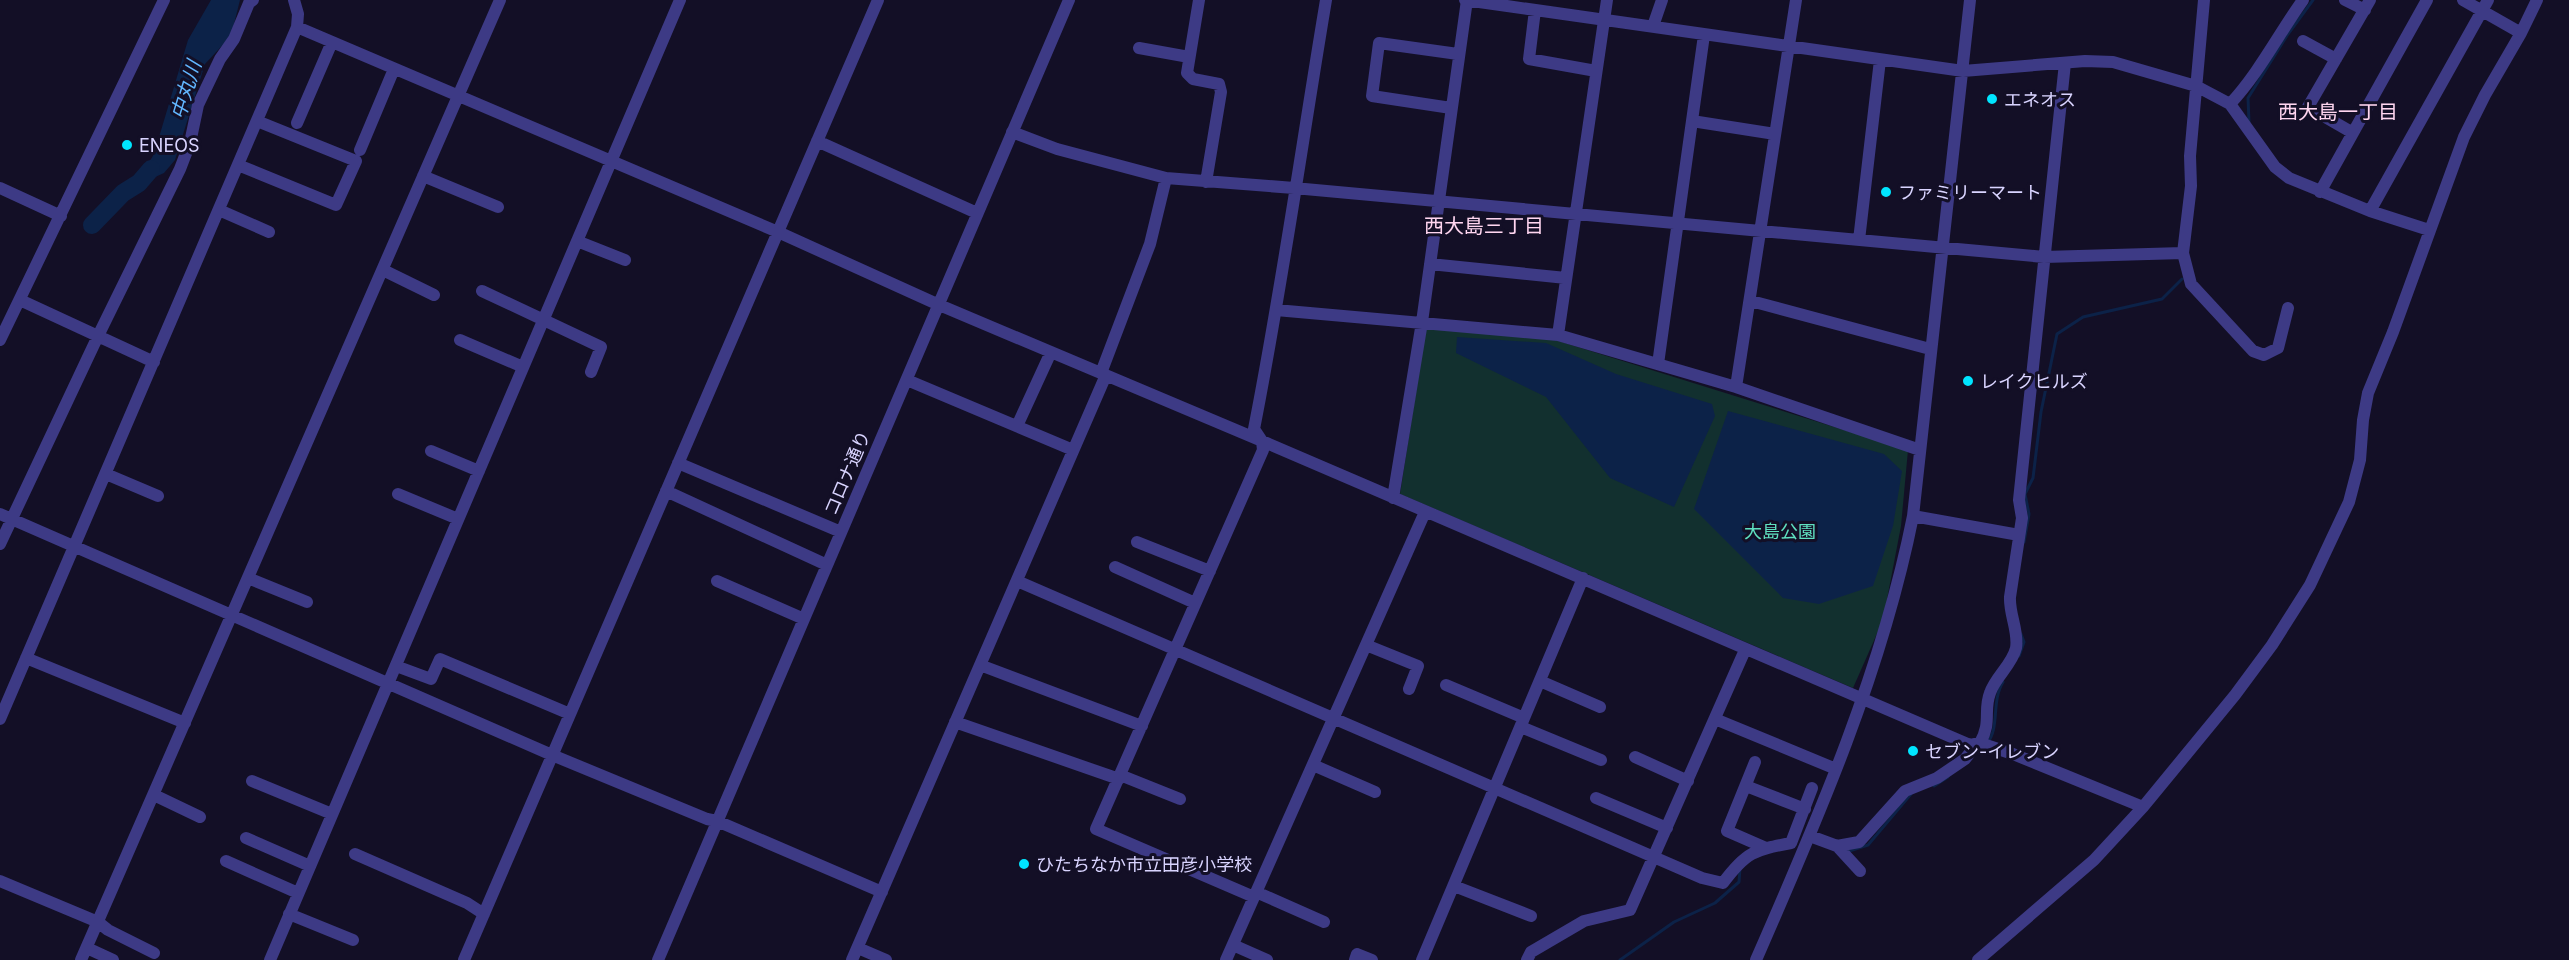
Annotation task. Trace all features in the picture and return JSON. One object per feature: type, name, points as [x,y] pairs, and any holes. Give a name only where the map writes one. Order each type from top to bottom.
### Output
[{"type":"street","points":[[0,340],[164,0]]},
{"type":"street","points":[[0,544],[6,517],[180,169],[190,143],[198,105],[220,59],[234,39],[249,3],[253,0]]},
{"type":"street","points":[[0,718],[297,27],[298,14],[294,0]]},
{"type":"street","points":[[81,960],[383,270],[456,96],[500,0]]},
{"type":"street","points":[[270,960],[680,0]]},
{"type":"street","points":[[464,960],[878,0]]},
{"type":"street","name":"コロナ通り","points":[[658,960],[1069,0]]},
{"type":"street","points":[[1199,0],[1187,73],[1189,77],[1219,84],[1221,88],[1206,182]]},
{"type":"street","points":[[1324,922],[1096,830],[1263,450],[1262,441],[1254,429],[1276,310],[1326,0]]},
{"type":"street","points":[[1393,498],[1422,322],[1466,0],[1963,71],[2085,61],[2113,63],[2196,86],[2230,104],[2275,167],[2289,178],[2370,211],[2429,230]]},
{"type":"street","points":[[1558,335],[1607,0]]},
{"type":"street","points":[[1653,26],[1662,0]]},
{"type":"street","points":[[1736,387],[1762,232],[1796,0]]},
{"type":"street","points":[[1756,960],[1810,836],[1863,699],[1889,621],[1913,516],[1970,0]]},
{"type":"street","points":[[2204,0],[2190,156],[2191,186],[2183,253],[2191,284],[2253,351],[2265,355],[2278,348],[2288,308]]},
{"type":"street","points":[[2230,104],[2251,82],[2303,0]]},
{"type":"street","points":[[2345,0],[2367,5],[2308,107],[2353,133]]},
{"type":"street","points":[[2320,192],[2427,0]]},
{"type":"street","points":[[2463,0],[2485,6],[2521,33]]},
{"type":"street","points":[[1978,960],[2094,860],[2143,807],[2235,695],[2277,638],[2310,585],[2349,502],[2355,480],[2368,393],[2393,332],[2429,230],[2474,115],[2521,33],[2537,0]]},
{"type":"street","points":[[2370,211],[2485,6]]},
{"type":"street","points":[[1535,10],[1529,59],[1596,71]]},
{"type":"street","points":[[297,27],[611,163],[778,232],[937,304],[1583,578],[1745,650],[1863,699],[2143,807]]},
{"type":"street","points":[[1658,364],[1704,35]]},
{"type":"street","points":[[2303,41],[2336,59]]},
{"type":"street","points":[[297,123],[332,42]]},
{"type":"street","points":[[1451,108],[1372,96],[1376,64],[1379,44],[1458,54]]},
{"type":"street","points":[[1139,48],[1190,57]]},
{"type":"street","points":[[1859,240],[1881,60]]},
{"type":"street","points":[[1837,846],[1859,842],[1905,792],[1937,778],[1981,745],[1988,730],[1989,695],[2016,648],[2009,603],[2022,518],[2019,500],[2065,63]]},
{"type":"street","points":[[360,150],[394,69]]},
{"type":"street","points":[[238,165],[336,205],[356,161],[257,121]]},
{"type":"street","points":[[1692,121],[1775,134]]},
{"type":"street","points":[[1012,132],[1057,149],[1166,178],[2044,257],[2183,253]]},
{"type":"street","points":[[817,141],[977,213]]},
{"type":"street","points":[[423,176],[498,207]]},
{"type":"street","points":[[852,960],[1073,450],[1150,244],[1166,178]]},
{"type":"street","points":[[0,188],[61,216]]},
{"type":"street","points":[[219,210],[269,232]]},
{"type":"street","points":[[577,241],[625,260]]},
{"type":"street","points":[[1430,264],[1566,278]]},
{"type":"street","points":[[383,270],[434,295]]},
{"type":"street","points":[[482,291],[602,347],[591,372]]},
{"type":"street","points":[[20,300],[154,362]]},
{"type":"street","points":[[1751,301],[1930,349]]},
{"type":"street","points":[[1276,310],[1558,335],[1736,387],[1920,450]]},
{"type":"street","points":[[460,340],[523,367]]},
{"type":"street","points":[[1017,426],[1051,352]]},
{"type":"street","points":[[907,380],[1073,450]]},
{"type":"street","points":[[431,451],[479,471]]},
{"type":"street","points":[[678,463],[841,532]]},
{"type":"street","points":[[106,474],[158,496]]},
{"type":"street","points":[[666,491],[827,565]]},
{"type":"street","points":[[398,494],[458,519]]},
{"type":"street","points":[[1226,960],[1425,512]]},
{"type":"street","points":[[1913,516],[2019,535]]},
{"type":"street","points":[[6,517],[552,755],[717,821],[882,892]]},
{"type":"street","points":[[1137,542],[1210,571]]},
{"type":"street","points":[[1115,567],[1196,603]]},
{"type":"street","points":[[248,578],[307,602]]},
{"type":"street","points":[[1422,960],[1583,578]]},
{"type":"street","points":[[1017,580],[1702,878],[1723,883],[1742,859],[1766,848],[1791,843],[1812,788]]},
{"type":"street","points":[[717,581],[804,619]]},
{"type":"street","points":[[1366,645],[1418,666],[1409,688]]},
{"type":"street","points":[[1527,960],[1531,952],[1584,921],[1630,910],[1745,650]]},
{"type":"street","points":[[26,657],[185,723]]},
{"type":"street","points":[[396,666],[431,679],[440,659],[570,714]]},
{"type":"street","points":[[980,665],[1142,726]]},
{"type":"street","points":[[1540,681],[1600,707]]},
{"type":"street","points":[[1446,685],[1601,760]]},
{"type":"street","points":[[1715,719],[1836,770]]},
{"type":"street","points":[[956,722],[1179,799]]},
{"type":"street","points":[[1635,757],[1688,781]]},
{"type":"street","points":[[1755,762],[1727,831],[1766,848]]},
{"type":"street","points":[[1313,765],[1375,792]]},
{"type":"street","points":[[252,781],[332,814]]},
{"type":"street","points":[[1746,786],[1805,808]]},
{"type":"street","points":[[154,795],[200,817]]},
{"type":"street","points":[[1596,798],[1667,828]]},
{"type":"street","points":[[1810,836],[1837,846],[1860,871]]},
{"type":"street","points":[[246,838],[310,866]]},
{"type":"street","points":[[354,854],[467,903],[484,914]]},
{"type":"street","points":[[226,861],[298,893]]},
{"type":"street","points":[[0,880],[98,922],[108,930],[154,953]]},
{"type":"street","points":[[1454,886],[1531,916]]},
{"type":"street","points":[[289,914],[353,940]]},
{"type":"street","points":[[1233,945],[1268,960]]},
{"type":"street","points":[[87,948],[113,960]]},
{"type":"street","points":[[858,948],[886,960]]},
{"type":"street","points":[[1355,960],[1357,954],[1372,960]]},
{"type":"green space","name":"大島公園","points":[[1426,328],[1552,339],[1908,450],[1901,526],[1883,620],[1853,688],[1400,494]]},
{"type":"water","points":[[211,0],[240,0],[231,36],[205,64],[175,160],[164,173],[135,186],[154,154],[188,40]]},
{"type":"water","points":[[1457,337],[1546,343],[1616,374],[1712,404],[1715,416],[1674,507],[1610,478],[1546,397],[1456,353]]},
{"type":"water","points":[[1728,411],[1884,454],[1902,471],[1893,526],[1873,586],[1819,604],[1783,598],[1694,509]]},
{"type":"waterway","points":[[2249,122],[2248,98],[2288,34],[2313,0]]},
{"type":"waterway","name":"中丸川","points":[[92,225],[123,193],[139,183],[151,169]]},
{"type":"waterway","points":[[2024,542],[2029,514],[2025,494],[2033,478],[2041,412],[2057,334],[2083,317],[2162,299],[2182,279]]},
{"type":"waterway","points":[[2019,656],[2024,642],[2021,634]]},
{"type":"waterway","points":[[1987,743],[1993,730],[1997,698],[2003,682]]},
{"type":"waterway","points":[[1934,786],[1948,777]]},
{"type":"waterway","points":[[1846,852],[1868,845],[1911,794]]},
{"type":"waterway","points":[[1620,960],[1674,922],[1715,903],[1739,882],[1740,868]]},
{"type":"place","name":"エネオス","points":[[1992,99]]},
{"type":"place","name":"ENEOS","points":[[127,145]]},
{"type":"place","name":"ファミリーマート","points":[[1886,192]]},
{"type":"place","name":"レイクヒルズ","points":[[1968,381]]},
{"type":"place","name":"セブン-イレブン","points":[[1913,751]]},
{"type":"place","name":"ひたちなか市立田彦小学校","points":[[1024,864]]},
{"type":"district","name":"西大島一丁目","points":[[2338,112]]},
{"type":"district","name":"西大島三丁目","points":[[1484,226]]}]
